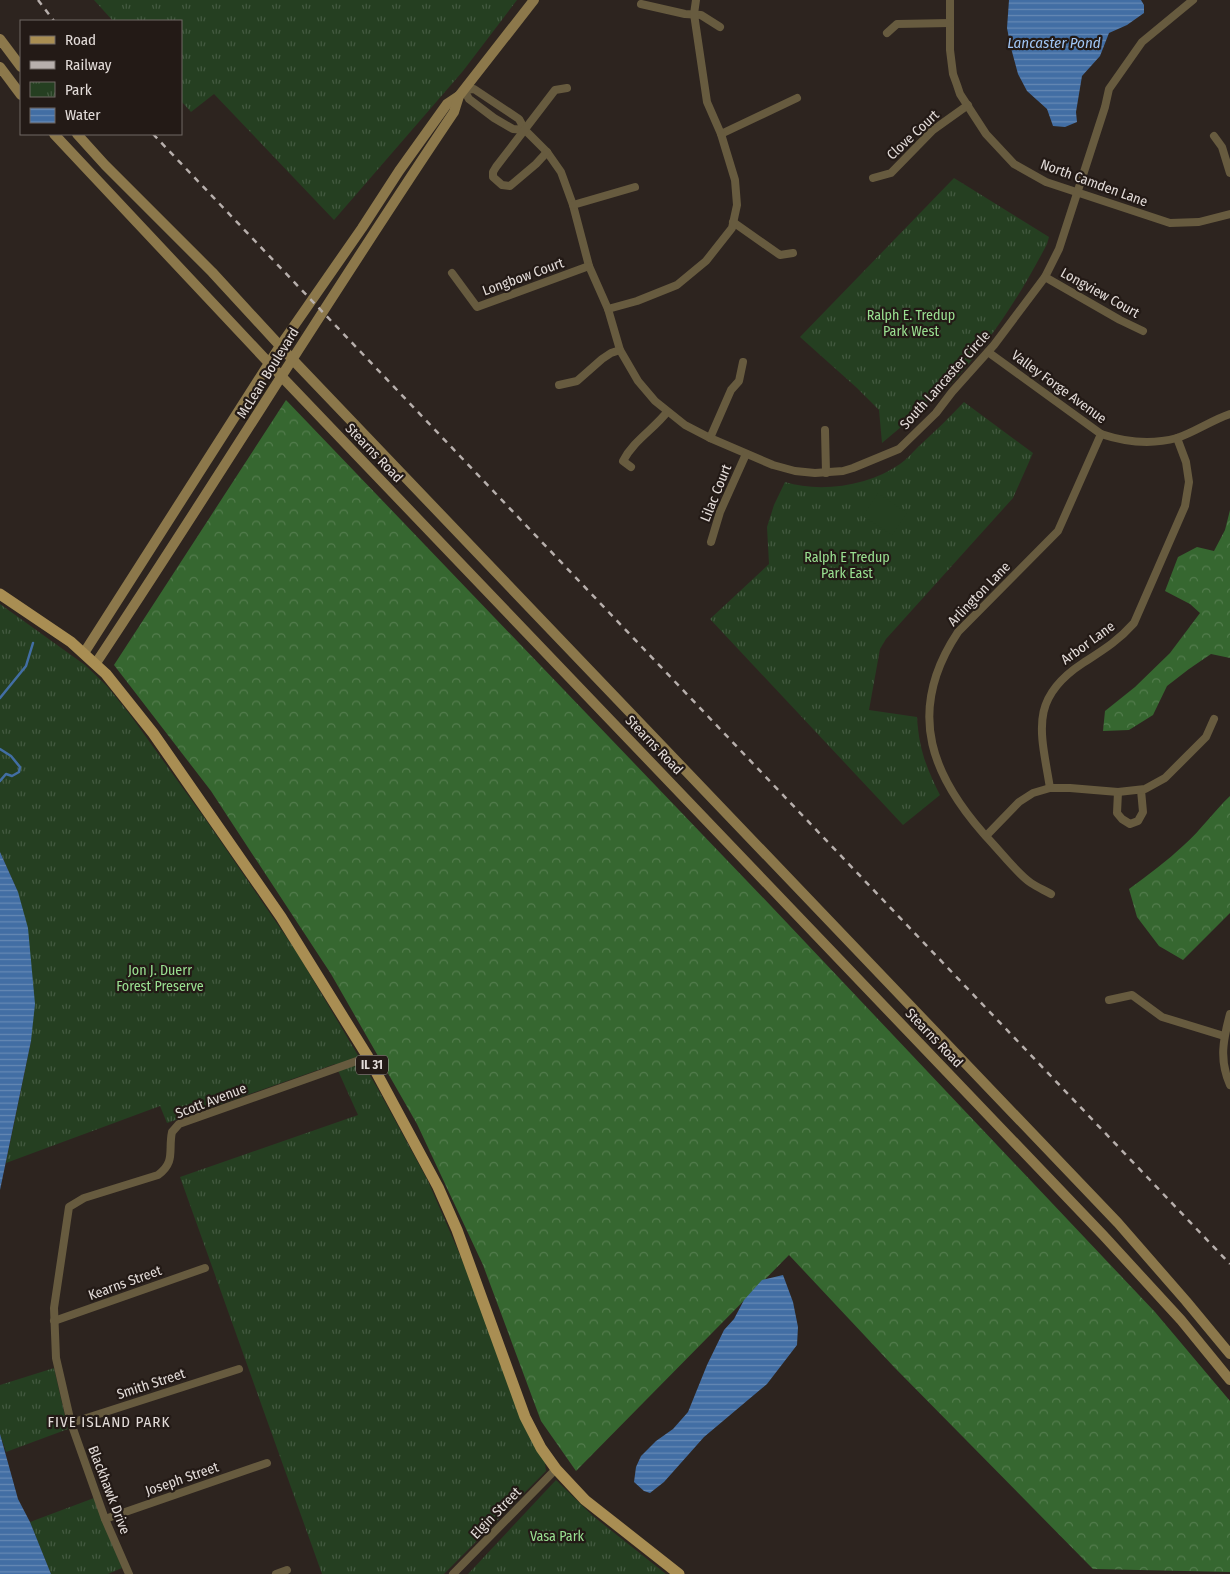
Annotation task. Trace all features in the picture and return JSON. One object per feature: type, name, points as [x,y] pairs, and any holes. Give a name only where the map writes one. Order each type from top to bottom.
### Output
[{"type":"main road","name":"McLean Boulevard","points":[[96,664],[293,360],[362,248],[454,112],[462,93],[534,0]]},
{"type":"main road","points":[[0,39],[20,66]]},
{"type":"main road","points":[[0,67],[20,94]]},
{"type":"main road","name":"McLean Boulevard","points":[[84,653],[269,362],[415,148],[447,104],[462,93]]},
{"type":"main road","name":"Stearns Road","points":[[55,135],[282,377],[1103,1235],[1181,1320],[1230,1380]]},
{"type":"main road","name":"Stearns Road","points":[[78,135],[105,165],[212,272],[293,360],[1118,1223],[1230,1354]]},
{"type":"main road","name":"IL 31","points":[[0,594],[71,642],[96,664],[123,694],[153,733],[282,917],[368,1057],[438,1187],[458,1230],[525,1417],[541,1448],[556,1469],[584,1500],[679,1574]]},
{"type":"street","points":[[608,309],[637,301],[677,285],[706,261],[732,228],[737,205],[735,180],[721,134],[707,102],[694,14],[696,0]]},
{"type":"street","name":"North Camden Lane","points":[[950,0],[950,50],[953,74],[960,94],[986,134],[1014,164],[1046,182],[1170,223],[1199,222],[1230,214]]},
{"type":"street","name":"South Lancaster Circle","points":[[525,130],[513,129],[494,118],[462,93],[474,88],[519,119],[525,130],[547,152],[561,172],[573,205],[589,266],[608,309],[620,350],[638,381],[667,412],[685,425],[710,438],[772,465],[815,474],[853,468],[899,449],[936,413],[988,352],[1045,277],[1059,249],[1105,107],[1109,89],[1142,42],[1193,0]]},
{"type":"street","points":[[641,4],[685,14],[701,15],[720,27]]},
{"type":"street","points":[[887,33],[897,24],[950,22]]},
{"type":"street","points":[[547,152],[510,186],[502,185],[495,179],[493,172],[555,90],[567,88]]},
{"type":"street","points":[[721,134],[797,98]]},
{"type":"street","name":"Clove Court","points":[[873,178],[891,173],[933,130],[968,105]]},
{"type":"street","points":[[1214,136],[1222,147],[1230,173]]},
{"type":"street","points":[[573,205],[635,187]]},
{"type":"street","points":[[733,222],[780,255],[794,253]]},
{"type":"street","name":"Longbow Court","points":[[452,273],[477,307],[589,266]]},
{"type":"street","name":"Longview Court","points":[[1045,277],[1143,331]]},
{"type":"street","points":[[559,385],[578,381],[602,359],[620,350]]},
{"type":"street","name":"Valley Forge Avenue","points":[[988,352],[1100,434],[1122,441],[1147,442],[1177,438],[1230,414]]},
{"type":"street","points":[[710,438],[728,396],[739,381],[743,362]]},
{"type":"street","points":[[631,467],[623,460],[628,451],[667,412]]},
{"type":"street","points":[[825,430],[826,473]]},
{"type":"street","name":"Arlington Lane","points":[[1051,894],[1029,882],[968,818],[954,796],[941,773],[932,746],[929,721],[930,693],[945,651],[958,632],[1058,531],[1100,434]]},
{"type":"street","name":"Arbor Lane","points":[[1050,788],[1042,738],[1042,717],[1048,697],[1068,673],[1120,638],[1134,623],[1185,506],[1189,482],[1186,462],[1177,438]]},
{"type":"street","name":"Lilac Court","points":[[711,542],[720,512],[746,454]]},
{"type":"street","points":[[986,836],[1018,802],[1033,793],[1050,788],[1118,792],[1141,790],[1166,778],[1206,737],[1214,719]]},
{"type":"street","points":[[1118,792],[1117,813],[1130,824],[1138,821],[1143,812],[1141,790]]},
{"type":"street","points":[[1109,1000],[1132,995],[1162,1016],[1224,1036]]},
{"type":"street","points":[[1230,1014],[1222,1047],[1225,1070],[1230,1085]]},
{"type":"street","name":"Scott Avenue","points":[[69,1207],[84,1198],[158,1175],[167,1168],[170,1160],[172,1132],[179,1124],[368,1057]]},
{"type":"street","name":"Blackhawk Drive","points":[[69,1207],[54,1308],[56,1358],[71,1423],[105,1519],[129,1574]]},
{"type":"street","name":"Kearns Street","points":[[54,1321],[205,1268]]},
{"type":"street","name":"Smith Street","points":[[71,1423],[239,1369]]},
{"type":"street","name":"Joseph Street","points":[[105,1519],[267,1463]]},
{"type":"street","name":"Elgin Street","points":[[453,1574],[556,1469]]},
{"type":"street","points":[[276,1574],[287,1570]]},
{"type":"green space","points":[[94,0],[517,0],[463,71],[334,220],[214,94],[191,112],[182,102],[182,20],[112,20]]},
{"type":"green space","name":"Ralph E. Tredup Park West","points":[[954,178],[1049,237],[1037,263],[1015,301],[977,354],[948,387],[941,387],[907,422],[882,443],[879,410],[800,337]]},
{"type":"green space","points":[[286,400],[771,906],[1155,1312],[1230,1401],[1230,1572],[1093,1569],[895,1368],[789,1255],[576,1471],[541,1421],[483,1265],[417,1124],[331,974],[211,791],[114,665]]},
{"type":"green space","name":"Ralph E Tredup Park East","points":[[964,402],[1033,453],[1013,498],[886,639],[880,649],[869,710],[917,717],[919,739],[924,758],[940,795],[903,825],[710,619],[769,564],[767,527],[774,505],[785,482],[813,487],[829,487],[859,482],[888,472],[904,461]]},
{"type":"green space","points":[[878,493],[907,513],[892,535],[863,516]]},
{"type":"green space","points":[[1230,510],[1230,658],[1211,654],[1167,686],[1153,715],[1129,730],[1103,731],[1105,711],[1135,687],[1170,653],[1200,613],[1190,604],[1165,591],[1178,557],[1197,547],[1214,551],[1225,530]]},
{"type":"green space","name":"Jon J. Duerr Forest Preserve","points":[[0,604],[85,665],[107,686],[131,716],[208,823],[296,951],[378,1089],[428,1181],[545,1463],[546,1471],[444,1574],[322,1574],[180,1177],[358,1115],[335,1064],[167,1123],[160,1106],[6,1163],[31,1041],[18,892],[0,852]]},
{"type":"green space","points":[[1230,796],[1230,913],[1183,960],[1159,946],[1137,917],[1129,889],[1184,845]]},
{"type":"green space","points":[[54,1368],[68,1429],[6,1452],[0,1434],[0,1385]]},
{"type":"green space","name":"Vasa Park","points":[[556,1480],[593,1516],[666,1574],[468,1574]]},
{"type":"green space","points":[[94,1498],[122,1568],[108,1574],[51,1574],[30,1522]]},
{"type":"water","name":"Lancaster Pond","points":[[1009,0],[1141,0],[1144,5],[1144,13],[1127,25],[1109,33],[1100,56],[1082,76],[1076,112],[1077,122],[1065,127],[1053,126],[1047,109],[1027,91],[1018,74],[1007,28]]},
{"type":"water","points":[[0,852],[18,892],[28,928],[35,1004],[31,1041],[0,1190]]},
{"type":"water","points":[[783,1275],[793,1302],[798,1327],[797,1345],[767,1384],[704,1437],[664,1482],[650,1493],[644,1491],[634,1482],[636,1467],[641,1456],[656,1441],[673,1429],[688,1412],[724,1330],[734,1319],[744,1300],[762,1280]]},
{"type":"water","points":[[0,1434],[18,1499],[30,1522],[51,1574],[0,1574]]},
{"type":"waterway","points":[[0,698],[26,666],[33,643]]},
{"type":"waterway","points":[[0,749],[11,756],[20,767],[19,772],[12,776],[6,774],[0,781]]},
{"type":"railway","points":[[38,0],[53,20]]},
{"type":"railway","points":[[154,135],[1230,1264]]},
{"type":"district","name":"FIVE ISLAND PARK","points":[[109,1422]]}]
